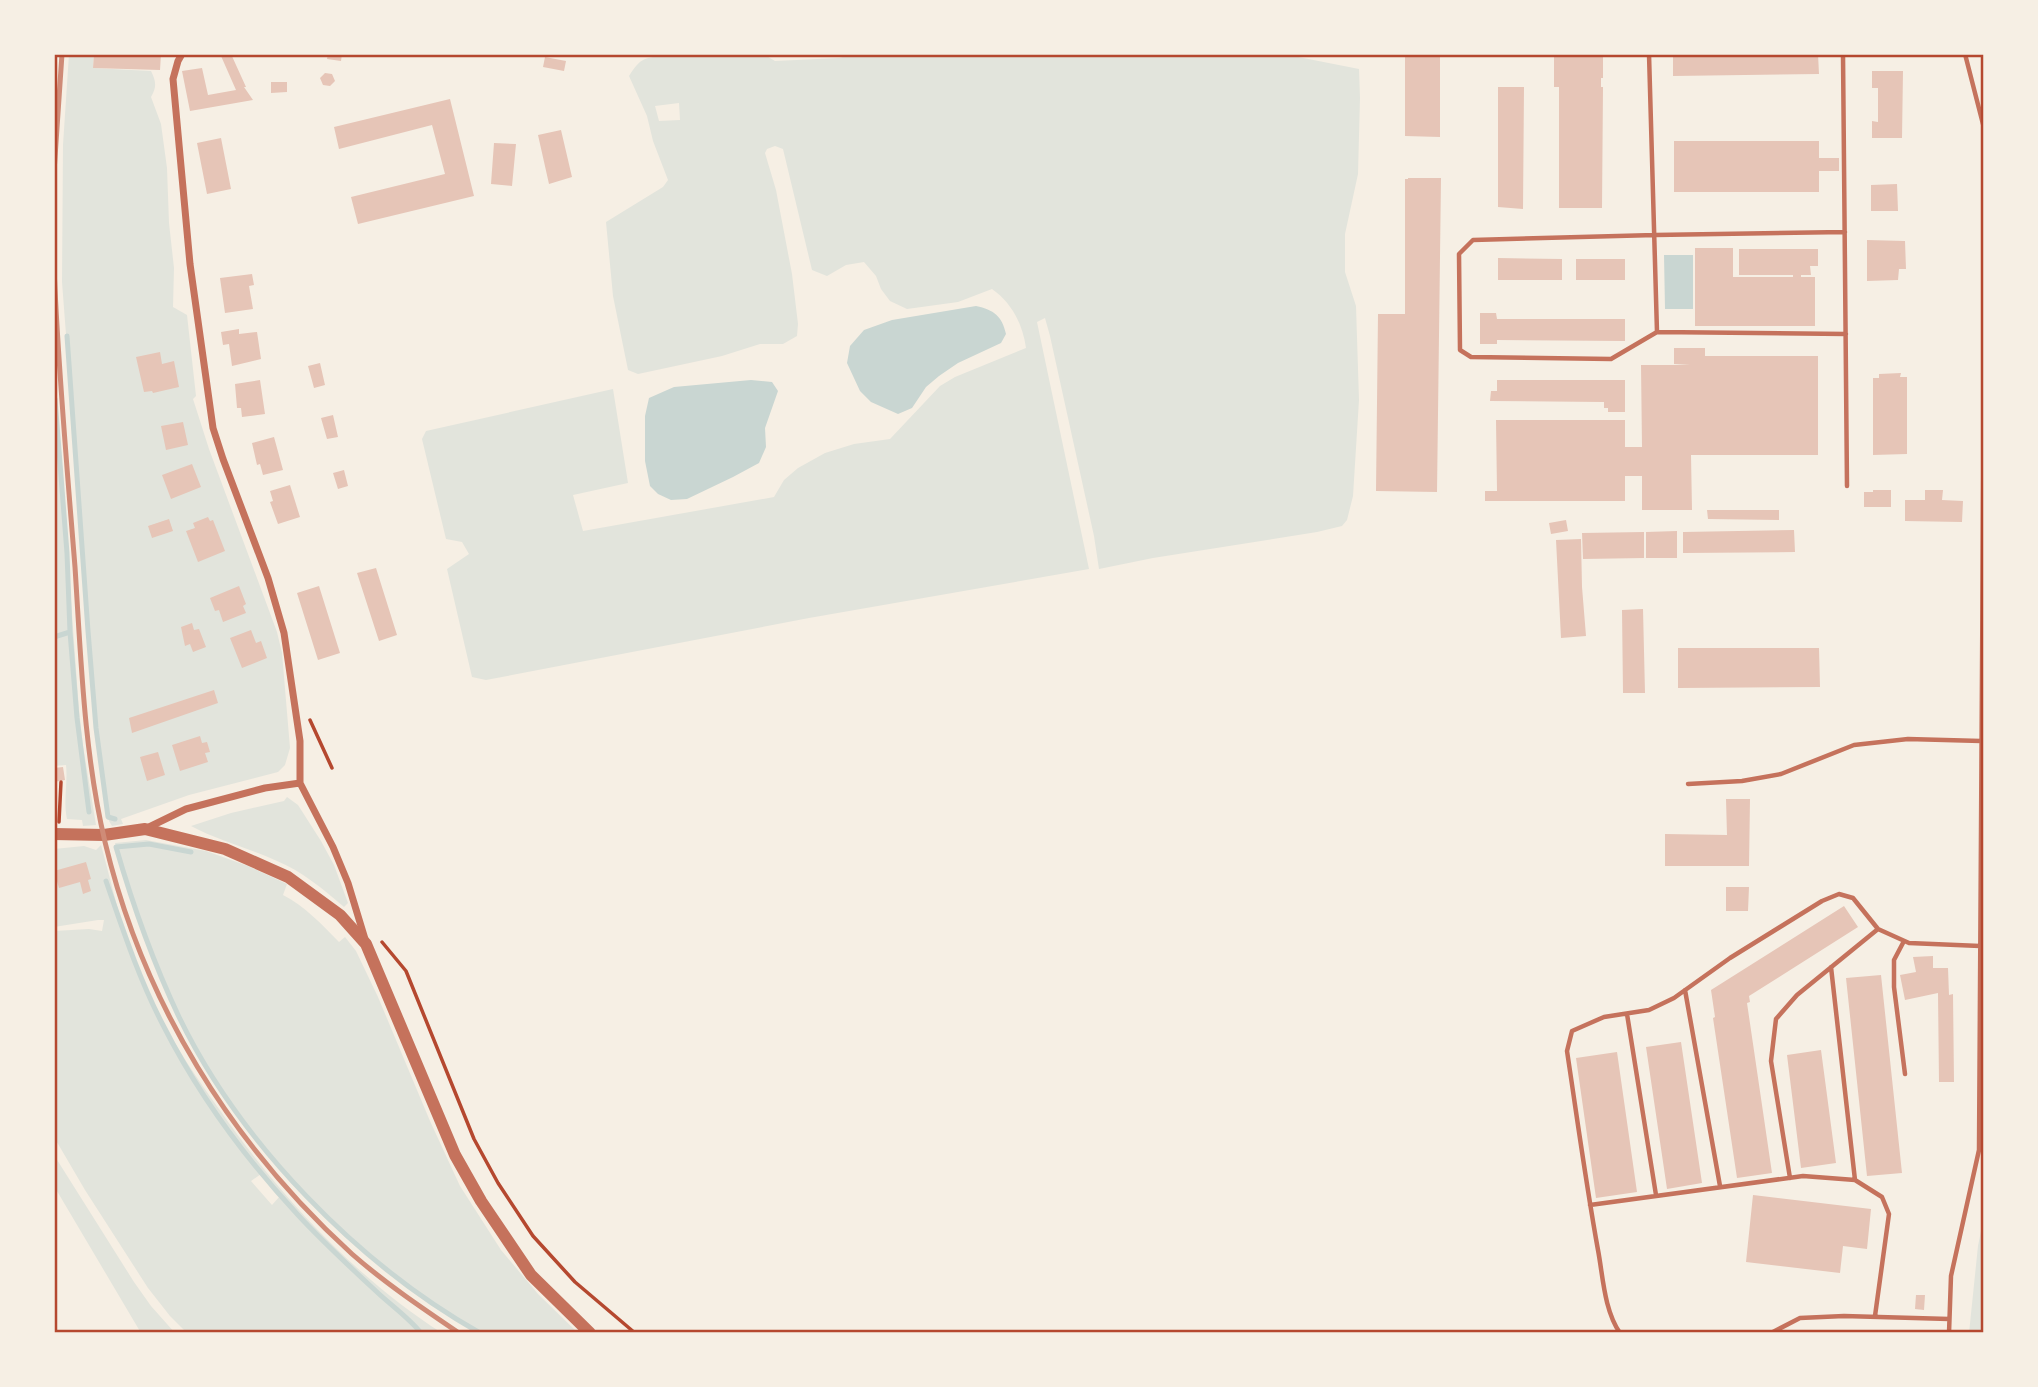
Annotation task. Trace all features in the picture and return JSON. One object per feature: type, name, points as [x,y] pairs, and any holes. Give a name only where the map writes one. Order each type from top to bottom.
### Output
[{"type":"street","points":[[182,54],[173,79],[190,264],[209,400],[223,459],[268,578],[284,633],[300,741],[300,783],[348,883],[366,944],[455,1155],[481,1201],[531,1275],[590,1333]]},
{"type":"street","points":[[57,834],[104,835],[145,828],[186,809],[265,788],[300,783]]},
{"type":"street","points":[[145,828],[225,849],[288,877],[340,915],[366,944]]},
{"type":"lane","points":[[1649,54],[1657,331]]},
{"type":"lane","points":[[1843,54],[1847,486]]},
{"type":"lane","points":[[1965,54],[1984,128]]},
{"type":"lane","points":[[1845,232],[1473,240],[1459,254],[1460,350],[1471,357],[1611,359],[1657,331],[1846,334]]},
{"type":"lane","points":[[1949,1333],[1951,1276],[1979,1150],[1984,358]]},
{"type":"lane","points":[[1688,784],[1742,781],[1781,774],[1854,745],[1908,739],[1981,741]]},
{"type":"lane","points":[[1620,1333],[1605,1291],[1590,1205],[1567,1051],[1572,1031],[1604,1017],[1649,1010],[1674,998],[1742,951],[1822,901],[1839,894],[1853,898],[1878,929],[1909,943],[1980,946]]},
{"type":"lane","points":[[1790,1178],[1770,1061],[1776,1019],[1797,995],[1878,929]]},
{"type":"lane","points":[[1904,941],[1894,960],[1894,974],[1905,1074]]},
{"type":"lane","points":[[1831,967],[1855,1181]]},
{"type":"lane","points":[[1685,990],[1720,1186]]},
{"type":"lane","points":[[1627,1014],[1656,1195]]},
{"type":"lane","points":[[1590,1205],[1803,1176],[1855,1181],[1882,1197],[1889,1214],[1875,1317]]},
{"type":"lane","points":[[1771,1333],[1800,1318],[1844,1316],[1949,1319]]},
{"type":"path","points":[[308,713],[332,768]]},
{"type":"path","points":[[57,834],[61,782]]},
{"type":"path","points":[[366,944],[378,937],[406,971],[474,1139],[498,1183],[533,1236],[575,1282],[635,1333]]},
{"type":"shaded area","points":[[69,54],[94,54],[93,68],[151,71],[154,78],[155,87],[151,97],[161,124],[167,168],[174,268],[173,307],[187,315],[196,396],[193,399],[277,632],[282,653],[290,748],[285,765],[278,772],[189,795],[121,819],[123,824],[112,826],[109,821],[96,728],[62,282],[63,145]]},
{"type":"shaded area","points":[[665,54],[763,54],[775,61],[839,58],[855,54],[1283,54],[1359,69],[1358,174],[1345,234],[1345,272],[1356,306],[1359,400],[1353,496],[1347,520],[1342,526],[1317,532],[1099,569],[1045,318],[1037,322],[1089,569],[809,618],[486,680],[472,677],[447,569],[469,554],[462,542],[446,539],[422,439],[426,431],[613,389],[628,483],[573,495],[583,531],[774,497],[784,480],[798,468],[825,453],[854,444],[890,439],[940,386],[955,377],[1026,348],[1015,315],[992,289],[958,302],[907,309],[890,301],[876,276],[864,262],[846,265],[827,276],[812,270],[783,149],[775,146],[767,149],[765,153],[776,190],[792,274],[797,336],[783,344],[760,344],[722,356],[638,374],[628,370],[613,296],[606,222],[663,187],[668,180],[647,116],[629,76],[640,62]],"holes":[[[679,103],[680,120],[659,121],[655,106]]]},
{"type":"shaded area","points":[[1664,255],[1693,255],[1693,309],[1665,309]]},
{"type":"shaded area","points":[[976,306],[999,318],[1006,334],[1001,343],[958,363],[939,376],[926,387],[912,408],[898,414],[871,402],[860,391],[847,363],[850,346],[864,330],[892,320]]},
{"type":"shaded area","points":[[54,368],[79,710],[96,825],[83,826],[82,820],[67,819],[66,765],[54,766]]},
{"type":"shaded area","points":[[751,380],[772,382],[778,391],[765,428],[766,447],[759,463],[687,499],[671,500],[658,494],[650,486],[645,461],[645,416],[649,398],[674,387]]},
{"type":"shaded area","points":[[287,797],[298,805],[334,865],[348,903],[344,907],[312,881],[286,865],[191,826],[231,813],[284,801]]},
{"type":"shaded area","points":[[146,840],[206,851],[287,884],[283,895],[306,910],[339,942],[345,937],[356,951],[378,997],[460,1186],[501,1250],[538,1294],[578,1333],[483,1333],[465,1325],[440,1309],[366,1251],[277,1161],[250,1128],[203,1058],[171,1000],[152,956],[115,843]]},
{"type":"shaded area","points":[[101,845],[125,933],[152,1001],[183,1057],[219,1109],[292,1203],[320,1232],[378,1286],[442,1333],[187,1333],[148,1288],[54,1137],[54,931],[102,931],[104,920],[54,927],[54,849],[84,846],[96,850]],"holes":[[[261,1174],[280,1196],[272,1205],[251,1181]]]},
{"type":"shaded area","points":[[54,1155],[134,1282],[175,1333],[141,1333],[54,1186]]},
{"type":"shaded area","points":[[1984,1216],[1984,1333],[1969,1333],[1978,1246]]},
{"type":"building","points":[[94,54],[161,54],[160,70],[93,68]]},
{"type":"building","points":[[231,54],[244,87],[253,100],[190,111],[182,71],[202,68],[208,95],[236,90],[221,56]]},
{"type":"building","points":[[328,54],[342,54],[341,61],[327,59]]},
{"type":"building","points":[[1405,54],[1440,54],[1440,137],[1405,136]]},
{"type":"building","points":[[1554,54],[1603,54],[1602,208],[1559,208],[1559,87],[1554,87]]},
{"type":"building","points":[[1673,54],[1818,54],[1819,74],[1673,76]]},
{"type":"building","points":[[545,57],[566,61],[564,71],[543,67]]},
{"type":"building","points":[[1872,71],[1903,71],[1902,138],[1872,138],[1872,121],[1878,122],[1878,88],[1872,88]]},
{"type":"building","points":[[325,73],[332,74],[335,81],[330,86],[323,85],[320,78]]},
{"type":"building","points":[[271,82],[287,82],[287,92],[271,93]]},
{"type":"building","points":[[1498,87],[1524,87],[1523,209],[1498,207]]},
{"type":"building","points":[[450,99],[474,196],[358,224],[351,197],[445,174],[432,125],[339,149],[334,127]]},
{"type":"building","points":[[561,130],[572,177],[549,184],[538,135]]},
{"type":"building","points":[[221,138],[231,189],[207,194],[197,143]]},
{"type":"building","points":[[1674,141],[1819,141],[1819,158],[1839,158],[1839,171],[1819,171],[1819,192],[1674,192]]},
{"type":"building","points":[[494,143],[516,144],[512,186],[491,184]]},
{"type":"building","points":[[1441,178],[1437,492],[1376,491],[1378,314],[1405,314],[1405,179]]},
{"type":"building","points":[[1897,184],[1898,211],[1871,211],[1871,185]]},
{"type":"building","points":[[1867,240],[1905,241],[1906,269],[1899,269],[1898,280],[1867,281]]},
{"type":"building","points":[[1695,248],[1733,248],[1733,277],[1793,277],[1739,275],[1739,249],[1818,249],[1818,266],[1810,266],[1811,275],[1801,275],[1815,277],[1815,326],[1695,326]]},
{"type":"building","points":[[1498,258],[1562,259],[1562,280],[1498,280]]},
{"type":"building","points":[[1576,259],[1625,259],[1625,280],[1576,280]]},
{"type":"building","points":[[252,274],[254,285],[249,286],[253,309],[225,313],[220,278]]},
{"type":"building","points":[[1480,313],[1496,313],[1497,319],[1625,319],[1625,341],[1497,340],[1497,344],[1480,344]]},
{"type":"building","points":[[239,329],[239,334],[257,332],[261,359],[232,366],[229,344],[223,345],[221,332]]},
{"type":"building","points":[[1674,348],[1705,348],[1705,356],[1818,356],[1818,455],[1691,455],[1692,510],[1642,510],[1642,476],[1625,476],[1625,501],[1485,501],[1485,491],[1497,491],[1496,420],[1625,420],[1625,447],[1642,447],[1641,365],[1690,365],[1674,364]]},
{"type":"building","points":[[160,352],[162,364],[174,361],[179,387],[153,393],[144,392],[136,357]]},
{"type":"building","points":[[320,363],[325,385],[314,388],[308,366]]},
{"type":"building","points":[[1901,373],[1900,377],[1907,377],[1907,454],[1873,455],[1873,378],[1879,378],[1879,374]]},
{"type":"building","points":[[260,380],[265,414],[242,417],[241,408],[237,408],[235,384]]},
{"type":"building","points":[[1497,380],[1625,380],[1625,412],[1608,412],[1608,408],[1604,408],[1604,402],[1490,401],[1491,391],[1497,391]]},
{"type":"building","points":[[333,415],[338,437],[327,439],[321,418]]},
{"type":"building","points":[[183,422],[188,445],[166,450],[161,426]]},
{"type":"building","points":[[274,437],[283,470],[263,475],[260,464],[257,465],[252,443]]},
{"type":"building","points":[[192,464],[201,487],[171,499],[162,475]]},
{"type":"building","points":[[344,470],[348,486],[338,489],[333,473]]},
{"type":"building","points":[[290,485],[300,517],[278,524],[270,502],[273,501],[270,491]]},
{"type":"building","points":[[1891,490],[1891,507],[1864,507],[1864,492]]},
{"type":"building","points":[[1925,490],[1943,490],[1942,500],[1963,501],[1962,522],[1905,521],[1905,500],[1925,500]]},
{"type":"building","points":[[1707,510],[1779,510],[1779,520],[1708,519]]},
{"type":"building","points":[[208,517],[210,521],[213,520],[225,551],[198,562],[186,531],[195,528],[193,523]]},
{"type":"building","points":[[169,519],[173,531],[152,538],[148,526]]},
{"type":"building","points":[[1566,520],[1568,531],[1551,534],[1549,523]]},
{"type":"building","points":[[1794,530],[1795,552],[1683,553],[1683,532]]},
{"type":"building","points":[[1677,531],[1677,558],[1646,558],[1646,532]]},
{"type":"building","points":[[1644,532],[1644,558],[1583,559],[1582,533]]},
{"type":"building","points":[[1581,539],[1586,636],[1561,638],[1556,540]]},
{"type":"building","points":[[376,568],[397,635],[379,641],[357,573]]},
{"type":"building","points":[[239,586],[246,604],[243,606],[246,613],[223,622],[219,610],[215,611],[210,598]]},
{"type":"building","points":[[319,586],[340,653],[318,660],[297,593]]},
{"type":"building","points":[[1643,609],[1645,693],[1623,693],[1622,610]]},
{"type":"building","points":[[192,623],[194,630],[199,629],[206,647],[193,652],[190,644],[185,646],[181,627]]},
{"type":"building","points":[[251,630],[256,643],[261,641],[267,658],[242,668],[230,638]]},
{"type":"building","points":[[1678,648],[1819,648],[1820,687],[1678,688]]},
{"type":"building","points":[[214,690],[218,703],[132,733],[129,718]]},
{"type":"building","points":[[200,736],[202,743],[207,742],[210,752],[205,753],[208,762],[180,771],[172,745]]},
{"type":"building","points":[[158,752],[165,775],[147,781],[140,757]]},
{"type":"building","points":[[63,767],[65,780],[54,782],[54,768]]},
{"type":"building","points":[[1726,799],[1750,799],[1749,866],[1665,866],[1665,834],[1727,835]]},
{"type":"building","points":[[86,862],[91,891],[83,894],[80,882],[59,888],[54,871]]},
{"type":"building","points":[[1726,887],[1749,887],[1748,911],[1726,911]]},
{"type":"building","points":[[1844,906],[1858,927],[1749,996],[1750,1002],[1747,1003],[1772,1173],[1737,1178],[1711,990]]},
{"type":"building","points":[[1933,956],[1933,968],[1948,968],[1949,995],[1953,994],[1954,1082],[1939,1082],[1938,993],[1905,1000],[1900,975],[1916,972],[1913,957]]},
{"type":"building","points":[[1881,975],[1902,1173],[1867,1176],[1846,978]]},
{"type":"building","points":[[1681,1042],[1702,1183],[1667,1189],[1646,1047]]},
{"type":"building","points":[[1821,1050],[1836,1163],[1801,1168],[1787,1055]]},
{"type":"building","points":[[1617,1052],[1637,1192],[1596,1198],[1576,1058]]},
{"type":"building","points":[[1753,1195],[1871,1209],[1867,1249],[1843,1246],[1840,1273],[1746,1262]]},
{"type":"building","points":[[1916,1295],[1925,1295],[1924,1310],[1915,1309]]},
{"type":"waterway","points":[[67,336],[88,631]]},
{"type":"waterway","points":[[55,399],[77,718],[89,812]]},
{"type":"waterway","points":[[88,631],[96,728],[108,817],[115,819]]},
{"type":"waterway","points":[[54,637],[70,632]]},
{"type":"waterway","points":[[191,852],[149,844],[116,847],[161,976],[204,1064],[269,1154],[347,1236],[435,1305],[480,1333]]},
{"type":"waterway","points":[[106,881],[154,1008],[207,1100],[278,1193],[347,1264],[421,1333]]},
{"type":"railway","points":[[54,172],[62,54]]},
{"type":"railway","points":[[54,267],[60,380],[92,774],[105,842],[122,901],[143,958],[168,1014],[197,1067],[268,1166],[308,1211],[352,1254],[459,1333]]}]
